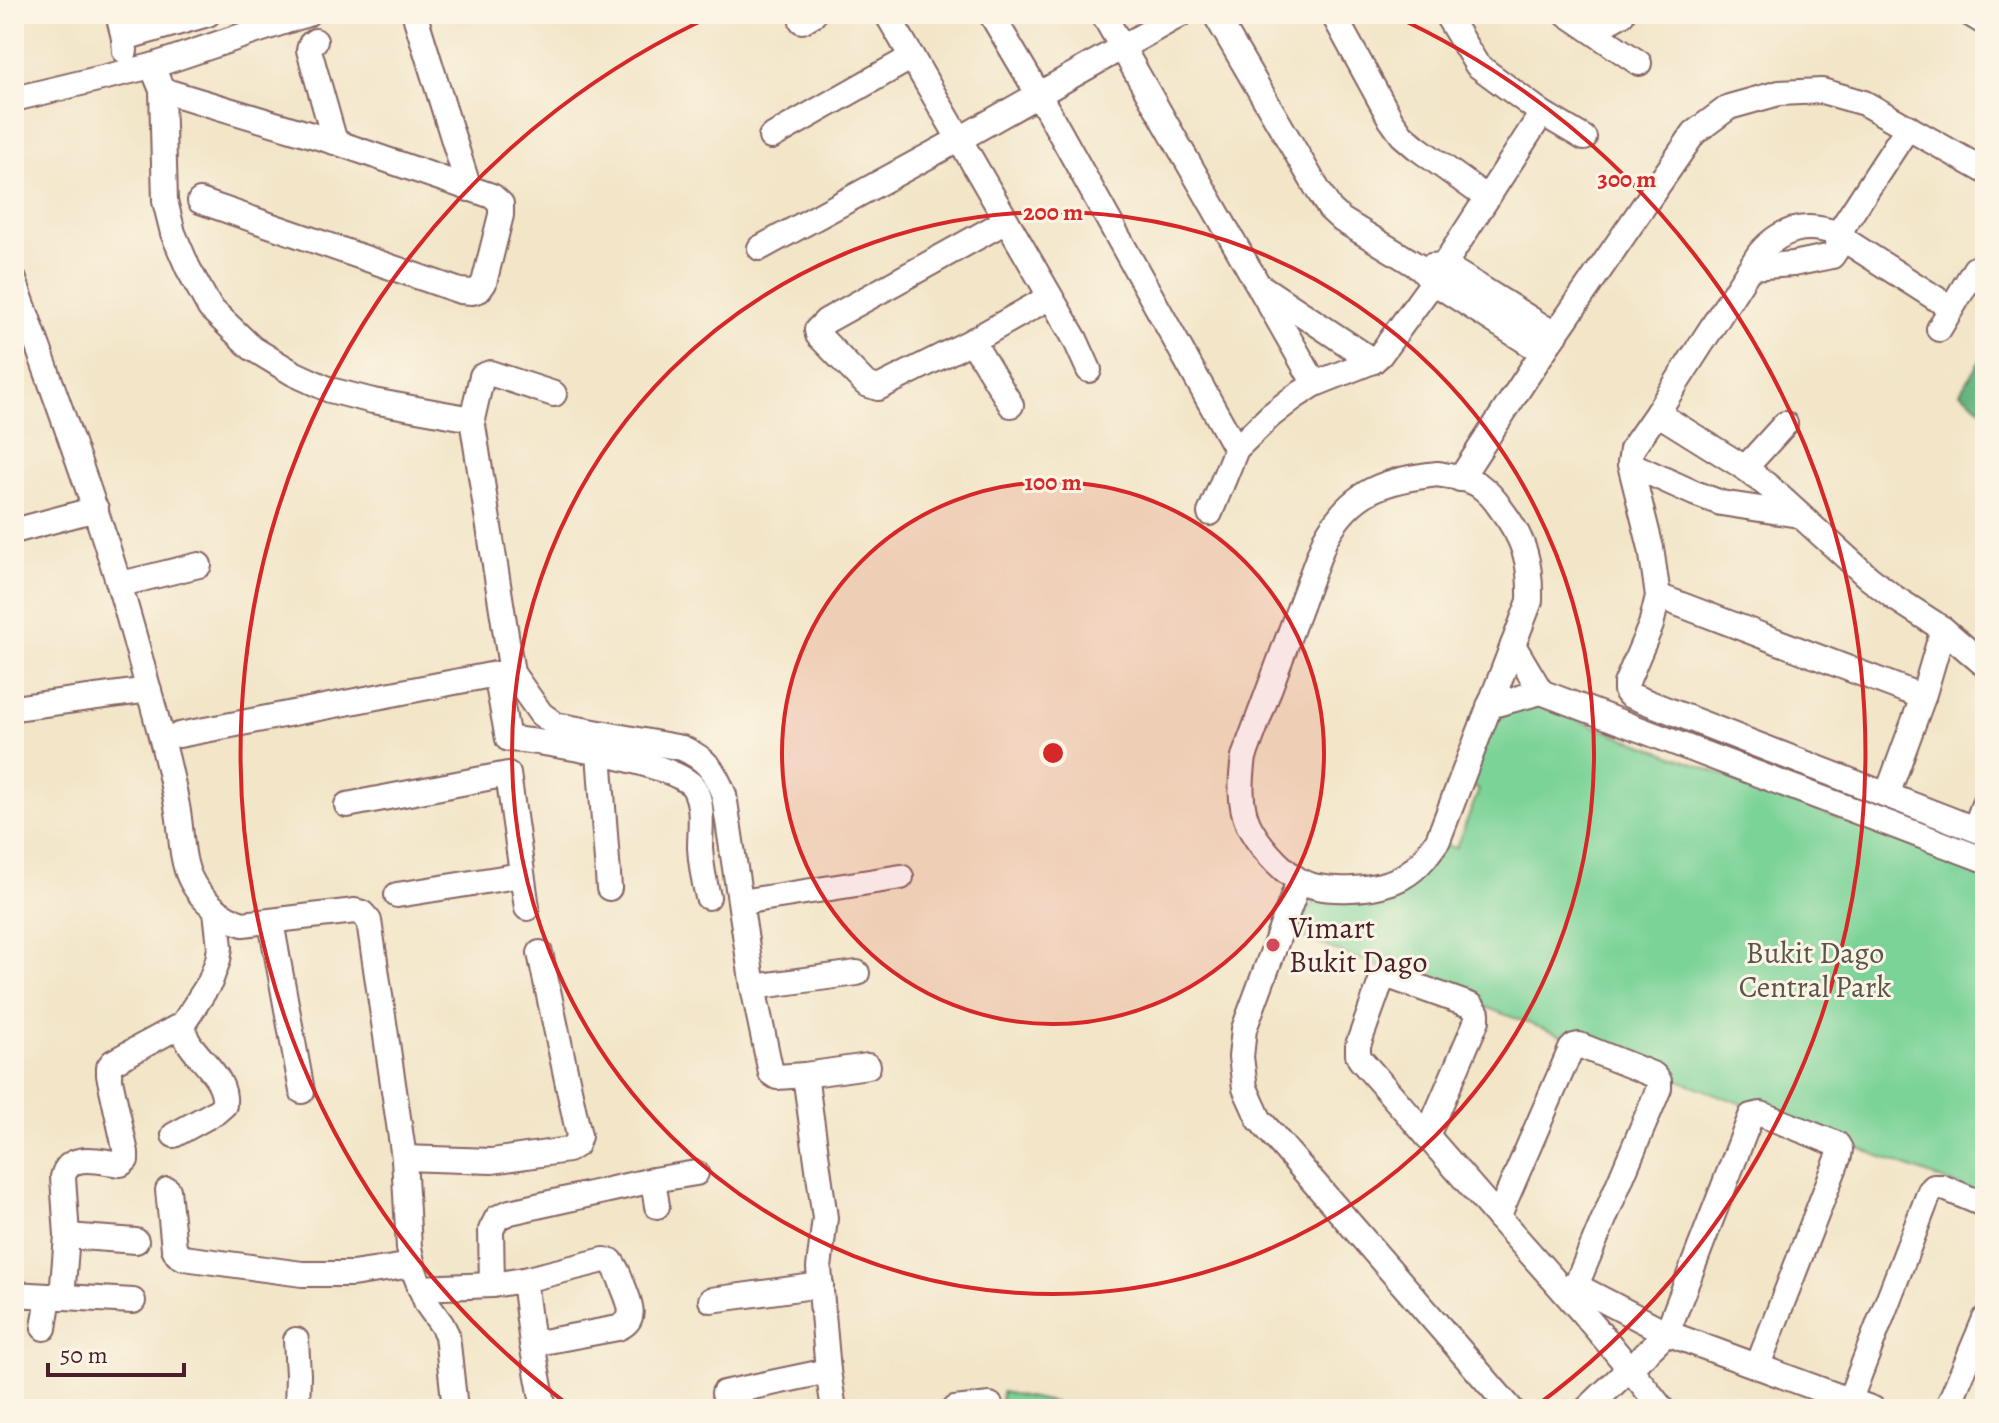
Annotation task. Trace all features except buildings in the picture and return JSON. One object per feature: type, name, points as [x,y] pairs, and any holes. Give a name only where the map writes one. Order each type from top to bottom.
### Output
[{"type":"street","points":[[126,73],[121,26],[208,14]]},
{"type":"street","points":[[14,99],[152,66],[259,22],[307,14]]},
{"type":"street","points":[[887,14],[1075,339],[1089,370]]},
{"type":"street","points":[[991,14],[1236,449]]},
{"type":"street","points":[[1103,14],[1315,384]]},
{"type":"street","points":[[760,248],[1181,14]]},
{"type":"street","points":[[1215,14],[1330,209],[1342,220],[1432,271],[1549,344]]},
{"type":"street","points":[[1333,14],[1402,135],[1487,198]]},
{"type":"street","points":[[1446,14],[1477,65],[1542,113],[1584,138]]},
{"type":"street","points":[[1567,14],[1639,63]]},
{"type":"street","points":[[1593,31],[1622,14]]},
{"type":"street","points":[[1970,14],[1985,23]]},
{"type":"street","points":[[416,19],[469,189]]},
{"type":"street","points":[[315,41],[309,50],[335,142]]},
{"type":"street","points":[[771,137],[912,57]]},
{"type":"street","points":[[152,66],[162,90],[165,201],[173,233],[210,308],[252,348],[293,373],[330,390],[472,419]]},
{"type":"street","points":[[162,90],[335,142],[492,196],[501,204],[501,215],[484,283],[479,290],[472,292],[460,291],[200,201]]},
{"type":"street","points":[[1460,479],[1694,133],[1729,107],[1779,93],[1822,91],[1864,103],[1985,171]]},
{"type":"street","points":[[1210,513],[1236,449],[1270,416],[1315,384],[1373,361],[1387,346],[1432,271],[1487,198],[1542,113]]},
{"type":"street","points":[[1751,267],[1832,256],[1838,247],[1839,236],[1908,127]]},
{"type":"street","points":[[1006,221],[826,321],[817,330],[818,335],[866,384],[878,388],[972,341],[1050,297]]},
{"type":"street","points":[[1975,269],[1945,319],[1839,236],[1826,230],[1799,228],[1779,235],[1768,243],[1632,449],[1630,464],[1651,548],[1658,596],[1651,625],[1626,684],[1626,691],[1629,695],[1980,831],[1985,801]]},
{"type":"street","points":[[14,280],[121,584],[178,808],[184,859],[191,880],[216,911],[243,924],[355,911],[367,916],[404,1158],[409,1248],[427,1304],[447,1335],[455,1409]]},
{"type":"street","points":[[1258,284],[1373,361]]},
{"type":"street","points":[[972,341],[1011,405]]},
{"type":"street","points":[[527,908],[508,774],[504,674],[472,419],[485,374],[554,394]]},
{"type":"street","points":[[1657,413],[1745,468],[1869,578],[1943,629],[1985,665]]},
{"type":"street","points":[[1745,468],[1785,424]]},
{"type":"street","points":[[1630,464],[1721,503],[1799,515]]},
{"type":"street","points":[[1438,474],[1479,485],[1515,526],[1526,551],[1531,577],[1530,601],[1513,645],[1438,840],[1422,861],[1403,877],[1369,887],[1332,890],[1299,881],[1264,849],[1249,825],[1242,804],[1244,757],[1325,539],[1335,520],[1352,504],[1372,489],[1395,480],[1438,474]]},
{"type":"street","points":[[14,531],[96,509]]},
{"type":"street","points":[[121,584],[199,565]]},
{"type":"street","points":[[1658,596],[1923,697]]},
{"type":"street","points":[[1887,795],[1923,697],[1943,629]]},
{"type":"street","points":[[1513,645],[1541,692]]},
{"type":"street","points":[[179,735],[504,674]]},
{"type":"street","points":[[504,674],[541,714],[556,725],[682,748],[698,755],[715,773],[724,795],[753,987],[771,1073],[777,1077],[805,1075],[868,1066]]},
{"type":"street","points":[[14,708],[149,690]]},
{"type":"street","points":[[1489,706],[1541,692],[1985,860]]},
{"type":"street","points":[[508,739],[599,753],[665,769],[687,779],[699,802],[701,852],[708,897]]},
{"type":"street","points":[[599,753],[609,888]]},
{"type":"street","points":[[347,805],[508,774]]},
{"type":"street","points":[[397,895],[522,875]]},
{"type":"street","points":[[741,902],[901,877]]},
{"type":"street","points":[[1299,881],[1244,1029],[1241,1057],[1245,1088],[1259,1119],[1511,1409]]},
{"type":"street","points":[[44,1328],[56,1296],[67,1236],[65,1168],[77,1159],[121,1164],[126,1160],[109,1067],[183,1024],[210,982],[218,960],[220,947],[216,911]]},
{"type":"street","points":[[271,922],[302,1091]]},
{"type":"street","points":[[404,1158],[492,1161],[568,1150],[576,1145],[579,1136],[540,953]]},
{"type":"street","points":[[753,987],[857,973]]},
{"type":"street","points":[[1427,1136],[1477,1020],[1477,1013],[1472,1006],[1391,977],[1380,984],[1358,1045],[1358,1055],[1427,1136],[1498,1217],[1570,1286],[1662,1409]]},
{"type":"street","points":[[174,1135],[216,1112],[224,1105],[225,1094],[214,1074],[189,1043],[183,1024]]},
{"type":"street","points":[[1498,1217],[1574,1046],[1579,1045],[1654,1075],[1659,1081],[1659,1088],[1580,1276],[1570,1286]]},
{"type":"street","points":[[805,1075],[825,1218],[819,1268],[834,1409]]},
{"type":"street","points":[[1587,1409],[1667,1333],[1751,1116],[1761,1114],[1837,1144],[1840,1149],[1758,1365]]},
{"type":"street","points":[[492,1285],[491,1230],[497,1218],[510,1212],[696,1173]]},
{"type":"street","points":[[653,1180],[657,1206]]},
{"type":"street","points":[[1850,1399],[1930,1191],[1934,1187],[1942,1187],[1985,1205]]},
{"type":"street","points":[[168,1190],[174,1248],[184,1258],[302,1274],[417,1276],[492,1285],[611,1261],[617,1268],[631,1308],[625,1325],[532,1344]]},
{"type":"street","points":[[67,1236],[136,1241]]},
{"type":"street","points":[[524,1280],[544,1409]]},
{"type":"street","points":[[711,1300],[821,1285]]},
{"type":"street","points":[[1570,1286],[1584,1290],[1667,1333],[1873,1409]]},
{"type":"street","points":[[14,1294],[133,1301]]},
{"type":"street","points":[[1947,1409],[1985,1319]]},
{"type":"street","points":[[296,1340],[297,1409]]},
{"type":"street","points":[[724,1393],[828,1371]]},
{"type":"street","points":[[955,1409],[990,1405]]},
{"type":"green space","points":[[1985,353],[1985,411],[1960,392]]},
{"type":"green space","name":"Bukit Dago Central Park","points":[[1525,707],[1542,707],[1985,873],[1985,1196],[1295,935],[1305,913],[1316,900],[1358,897],[1443,844],[1456,848],[1479,790],[1470,785],[1493,723]]},
{"type":"green space","points":[[1002,1392],[1052,1402],[1071,1409],[1000,1409]]},
{"type":"place","name":"Vimart Bukit Dago","points":[[1273,945]]}]
